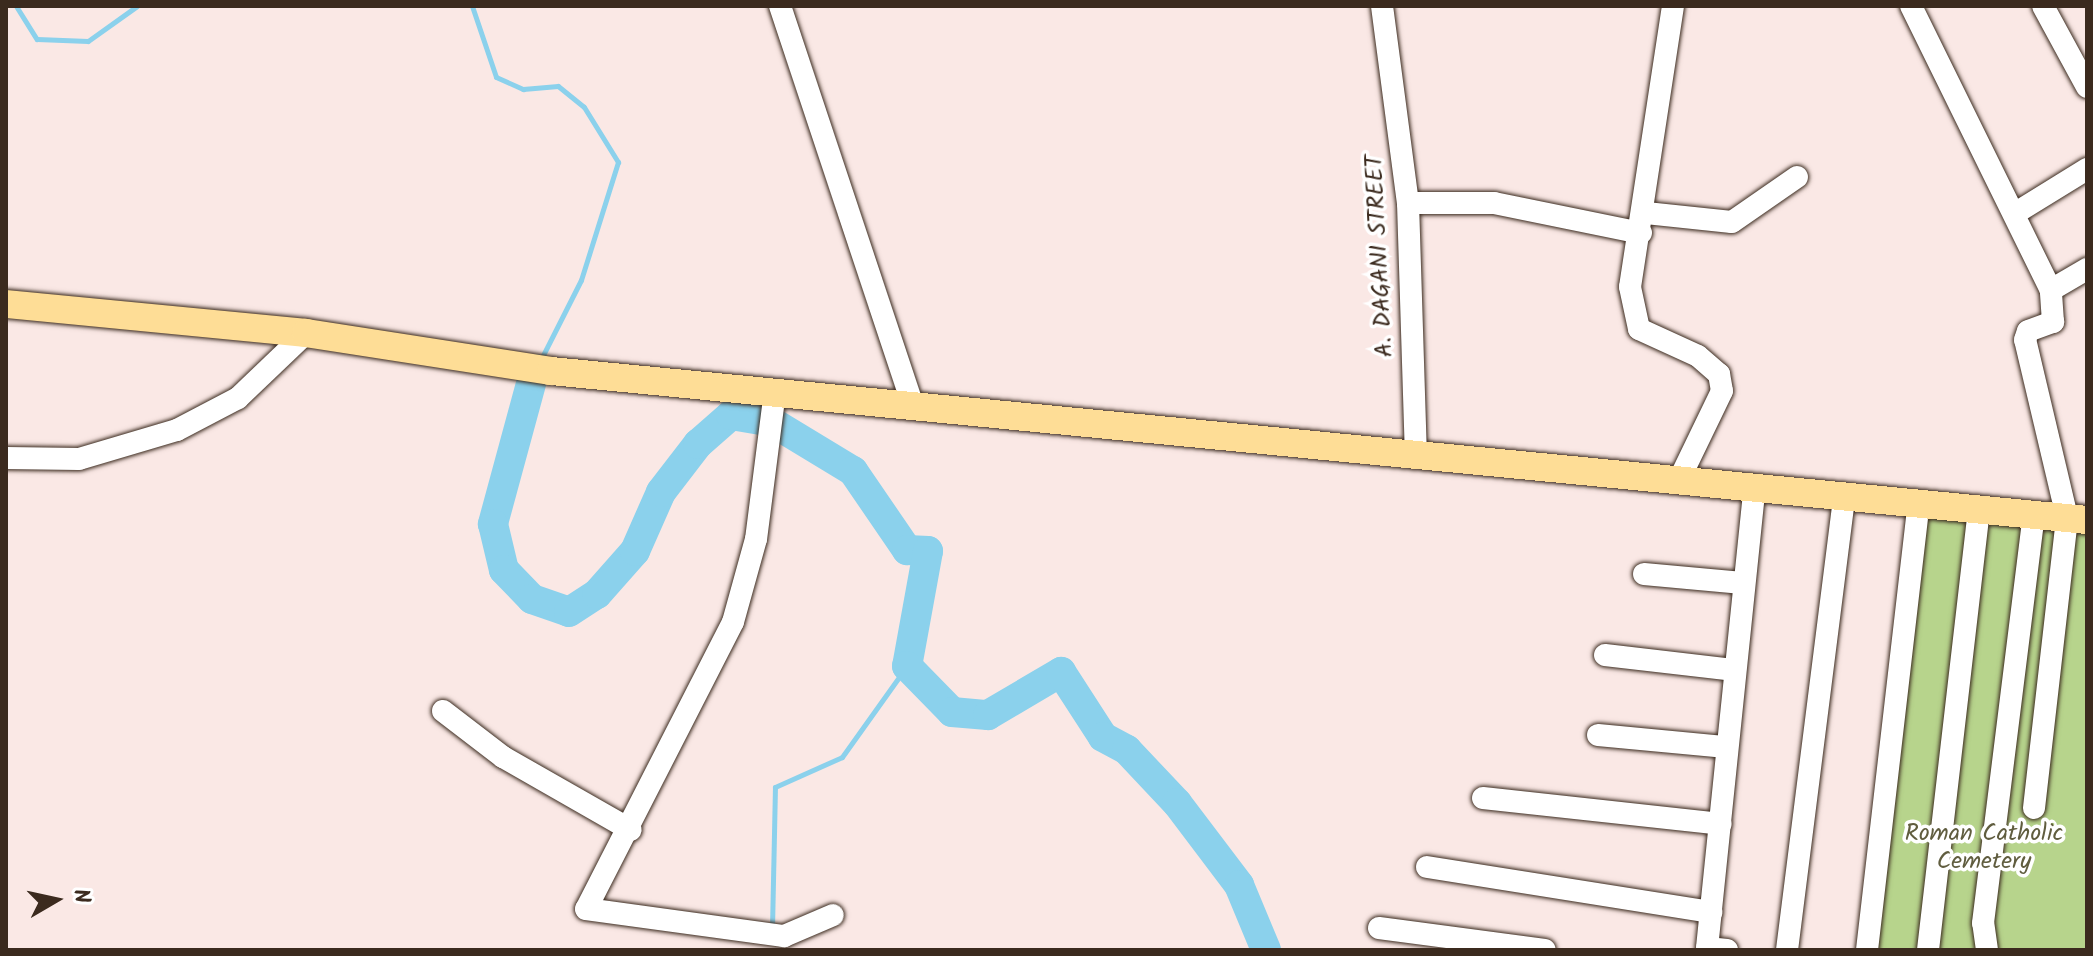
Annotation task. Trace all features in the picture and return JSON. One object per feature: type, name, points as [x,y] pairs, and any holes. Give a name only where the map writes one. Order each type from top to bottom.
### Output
[{"type":"main road","points":[[6,304],[306,333],[774,405],[913,406],[1844,500],[2077,519]]},
{"type":"street","points":[[780,6],[913,406]]},
{"type":"street","name":"A. DAGANI STREET","points":[[1382,6],[1408,203],[1416,455]]},
{"type":"street","points":[[1673,6],[1643,223],[1630,287],[1639,329],[1698,356],[1719,374],[1722,391],[1678,482]]},
{"type":"street","points":[[1911,6],[2051,290],[2053,322],[2028,331],[2025,340],[2077,519],[2034,808]]},
{"type":"street","points":[[2043,6],[2087,87]]},
{"type":"street","points":[[2014,214],[2087,169]]},
{"type":"street","points":[[1408,203],[1494,203],[1643,223],[1732,222],[1797,177]]},
{"type":"street","points":[[2051,290],[2087,269]]},
{"type":"street","points":[[6,458],[79,459],[177,430],[238,398],[306,333]]},
{"type":"street","points":[[774,405],[749,577],[631,830],[593,885],[587,911],[767,934],[833,915]]},
{"type":"street","points":[[1714,949],[1711,912],[1754,490]]},
{"type":"street","points":[[1787,950],[1844,500]]},
{"type":"street","points":[[1867,950],[1918,507]]},
{"type":"street","points":[[1928,950],[1979,510]]},
{"type":"street","points":[[1987,950],[1983,923],[2034,515]]},
{"type":"street","points":[[1644,574],[1743,583]]},
{"type":"street","points":[[1605,655],[1735,670]]},
{"type":"street","points":[[443,711],[503,757],[631,830]]},
{"type":"street","points":[[1598,735],[1726,747]]},
{"type":"street","points":[[1483,798],[1721,824]]},
{"type":"street","points":[[1427,867],[1711,912]]},
{"type":"street","points":[[1379,928],[1545,950]]},
{"type":"green space","name":"Roman Catholic Cemetery","points":[[1916,513],[2087,529],[2087,950],[1867,950]]},
{"type":"waterway","points":[[16,6],[37,39],[88,41],[137,6]]},
{"type":"waterway","points":[[472,6],[496,77],[523,89],[558,86],[584,107],[618,162],[581,280],[540,361]]},
{"type":"waterway","points":[[535,369],[493,524],[504,570],[532,599],[569,612],[597,594],[635,551],[661,492],[698,444],[731,415],[772,422],[853,471],[907,550],[928,551],[907,666],[952,712],[988,715],[1061,672],[1103,737],[1127,750],[1177,803],[1239,885],[1266,950]]},
{"type":"waterway","points":[[772,929],[775,787],[842,757],[907,666]]}]
